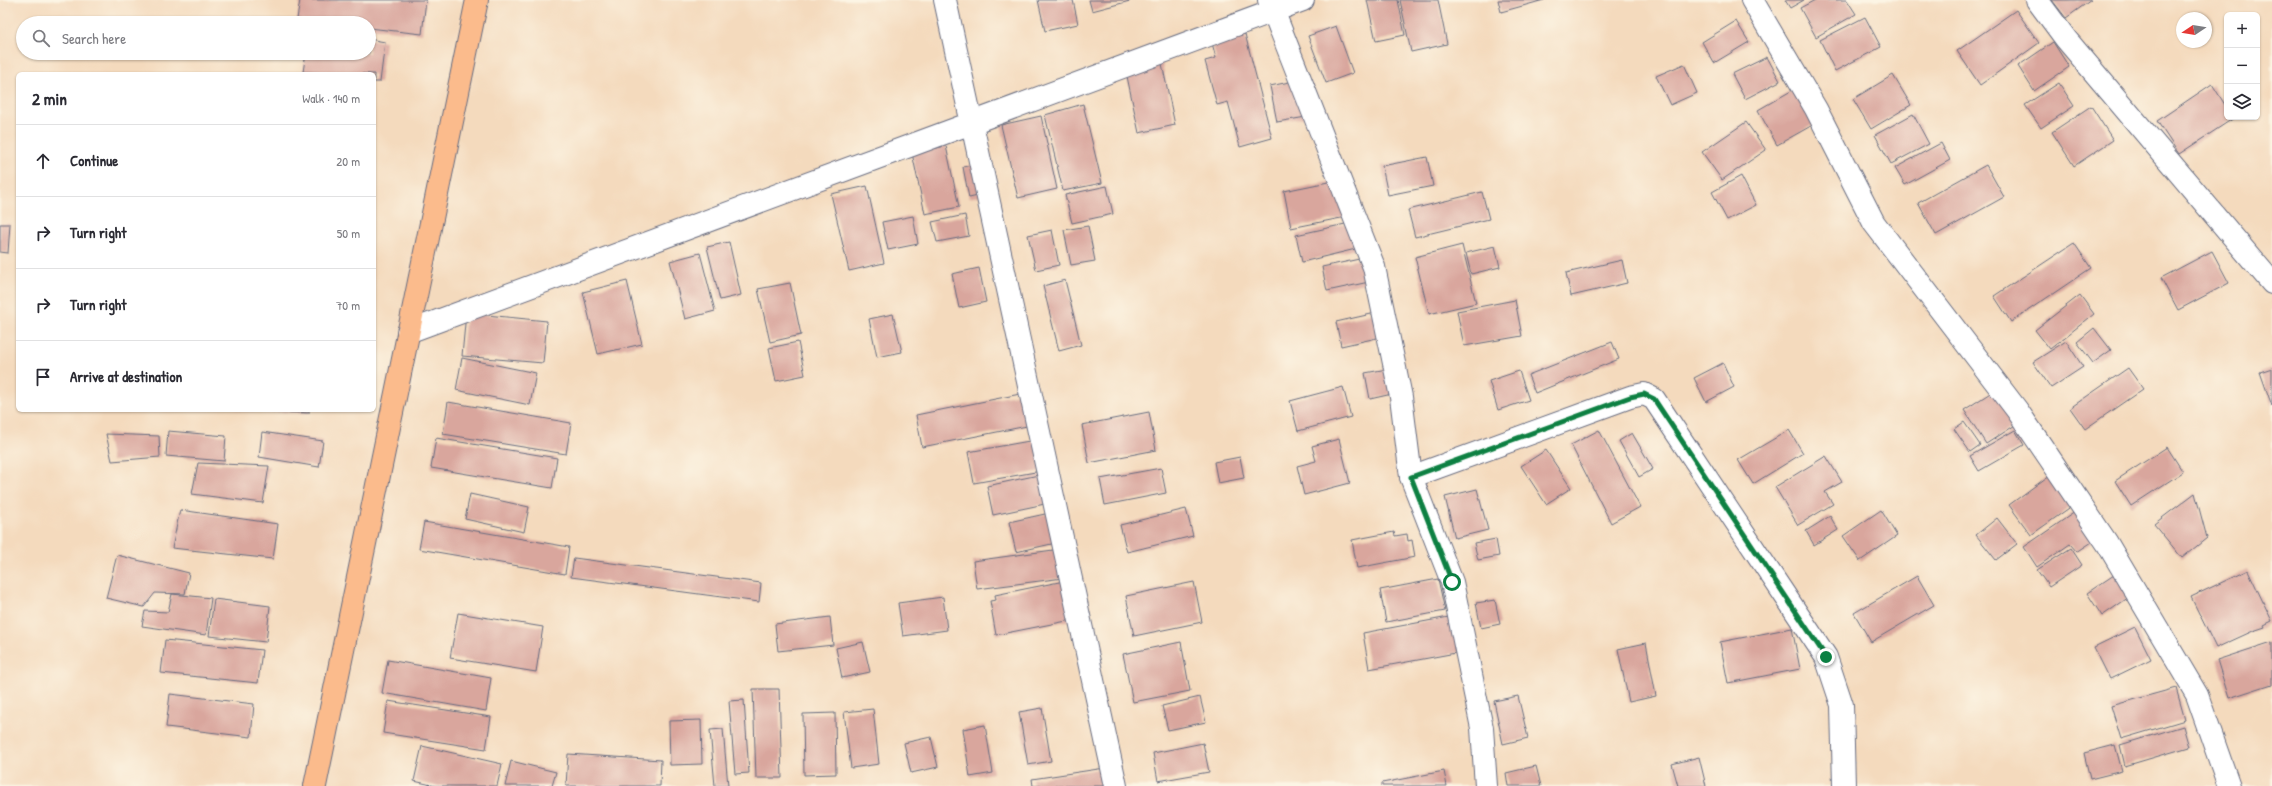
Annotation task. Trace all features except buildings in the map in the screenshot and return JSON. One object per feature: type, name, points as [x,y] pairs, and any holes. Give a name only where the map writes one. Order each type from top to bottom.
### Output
[{"type":"main road","points":[[315,786],[477,0]]},
{"type":"street","points":[[945,0],[1116,786]]},
{"type":"street","points":[[408,332],[971,122],[1271,6],[1304,0]]},
{"type":"street","points":[[1752,0],[1816,109],[1874,223],[2017,410],[2107,543],[2197,695],[2229,786]]},
{"type":"street","points":[[2037,0],[2066,39],[2272,283]]},
{"type":"street","points":[[1271,6],[1374,267],[1401,397],[1411,477],[1452,582],[1482,728],[1486,786]]},
{"type":"street","points":[[1411,477],[1630,397],[1644,394],[1654,399],[1826,657],[1842,705],[1844,786]]},
{"type":"route","points":[[1452,582],[1411,477],[1630,397],[1644,394],[1654,399],[1826,657]]}]
